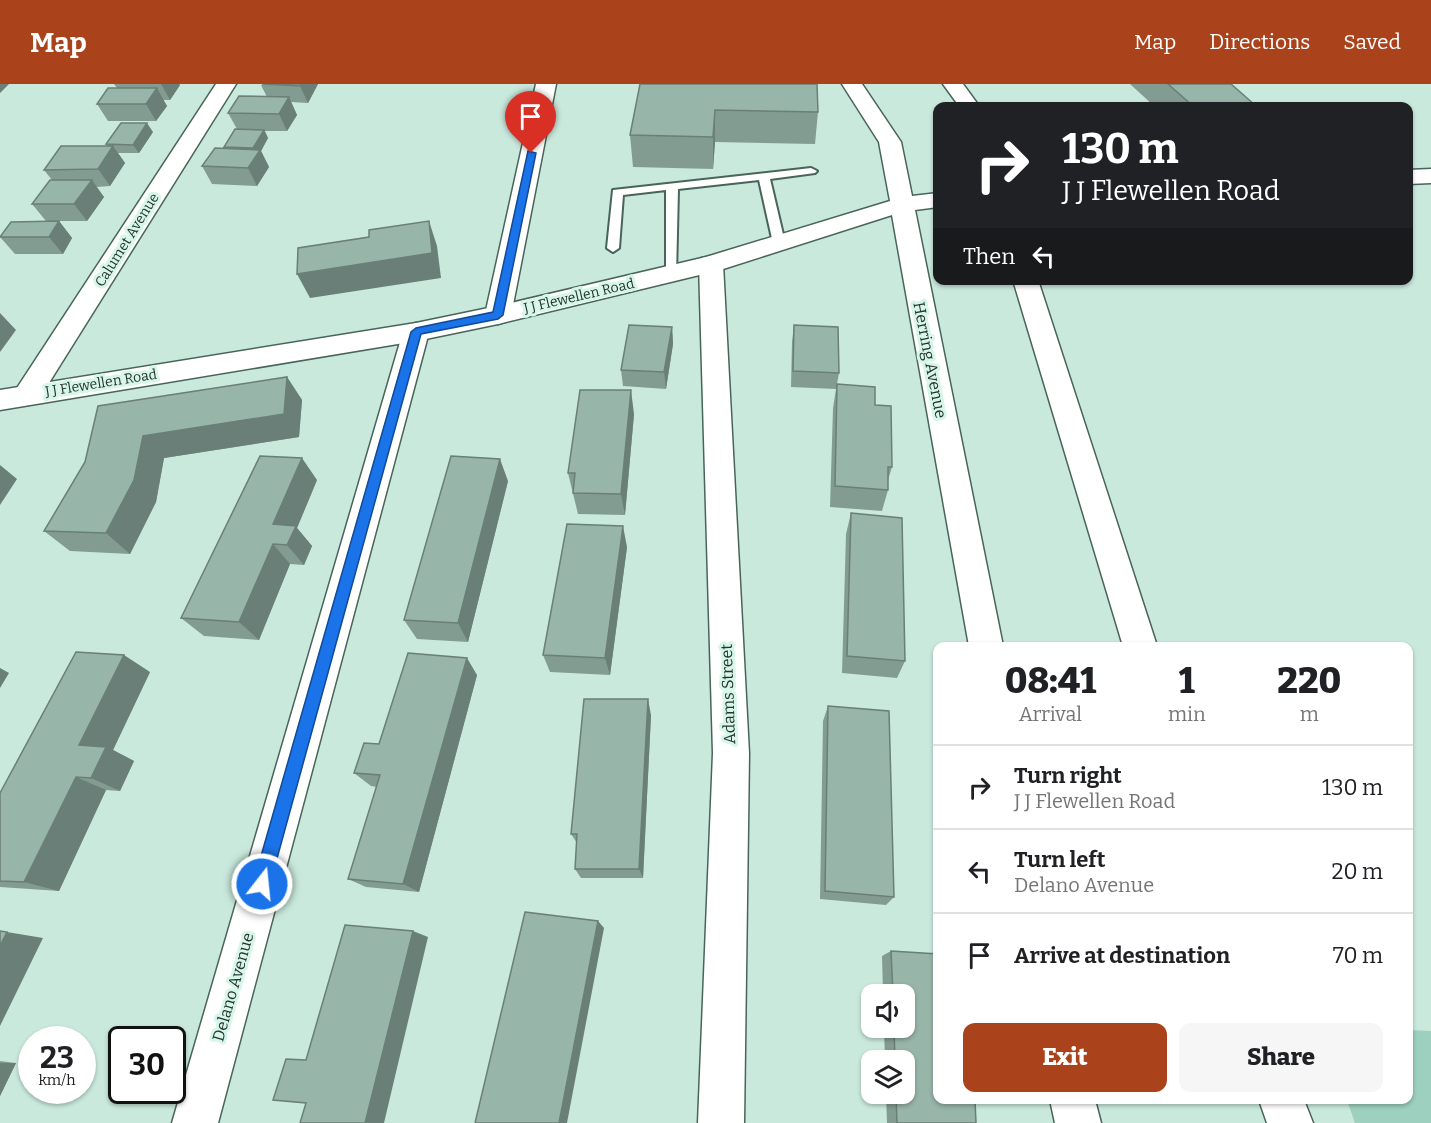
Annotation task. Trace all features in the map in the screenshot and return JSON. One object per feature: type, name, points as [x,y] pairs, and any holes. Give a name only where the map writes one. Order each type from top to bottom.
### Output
[{"type":"street","name":"Calumet Avenue","points":[[27,395],[226,84]]},
{"type":"street","points":[[498,315],[546,84]]},
{"type":"street","name":"Herring Avenue","points":[[852,84],[890,142],[900,205],[985,642]]},
{"type":"street","points":[[953,84],[966,102]]},
{"type":"street","points":[[1413,177],[1431,176]]},
{"type":"street","name":"J J Flewellen Road","points":[[0,400],[416,332],[498,315],[711,264],[900,205],[933,201]]},
{"type":"street","name":"Adams Street","points":[[711,264],[730,753],[721,1123]]},
{"type":"street","points":[[1027,285],[1139,642]]},
{"type":"street","name":"Delano Avenue","points":[[195,1123],[416,332]]},
{"type":"street","points":[[1074,1104],[1078,1123]]},
{"type":"street","points":[[1283,1104],[1290,1123]]},
{"type":"lane","points":[[613,248],[617,192],[811,171]]},
{"type":"lane","points":[[764,176],[779,243]]},
{"type":"lane","points":[[672,187],[672,274]]},
{"type":"green space","points":[[1413,1030],[1431,1031],[1431,1123],[1355,1123],[1348,1104],[1413,1104]]},
{"type":"building","points":[[262,84],[301,84],[300,86]]},
{"type":"building","points":[[640,84],[817,84],[818,112],[715,110],[713,137],[630,135]]},
{"type":"building","points":[[1168,84],[1231,84],[1251,102],[1188,102]]},
{"type":"building","points":[[108,88],[157,88],[146,104],[97,104]]},
{"type":"building","points":[[239,96],[289,97],[279,114],[228,113]]},
{"type":"building","points":[[121,123],[147,123],[133,145],[106,144]]},
{"type":"building","points":[[235,129],[264,130],[253,148],[224,147]]},
{"type":"building","points":[[61,146],[113,146],[98,169],[44,170]]},
{"type":"building","points":[[215,148],[260,150],[248,168],[202,166]]},
{"type":"building","points":[[50,180],[92,180],[74,204],[32,204]]},
{"type":"building","points":[[59,221],[49,237],[0,237],[11,222]]},
{"type":"building","points":[[429,221],[432,253],[297,274],[298,248],[369,237],[369,230]]},
{"type":"building","points":[[629,325],[672,327],[664,372],[621,370]]},
{"type":"building","points":[[794,325],[838,327],[839,373],[793,371]]},
{"type":"building","points":[[287,377],[284,414],[143,436],[134,480],[106,533],[44,531],[85,462],[98,406]]},
{"type":"building","points":[[837,384],[875,387],[875,405],[891,406],[892,467],[888,467],[888,490],[835,486]]},
{"type":"building","points":[[580,390],[631,390],[621,494],[573,493],[575,473],[568,473]]},
{"type":"building","points":[[260,456],[302,458],[273,524],[296,526],[287,545],[273,544],[239,622],[181,618]]},
{"type":"building","points":[[451,456],[500,459],[458,623],[404,620]]},
{"type":"building","points":[[851,513],[902,518],[905,661],[847,656]]},
{"type":"building","points":[[567,524],[623,526],[605,658],[543,655]]},
{"type":"building","points":[[76,652],[124,655],[79,745],[106,747],[91,778],[76,777],[24,882],[0,881],[0,793]]},
{"type":"building","points":[[408,653],[467,658],[403,884],[348,879],[380,775],[354,773],[364,743],[379,744]]},
{"type":"building","points":[[584,699],[648,699],[639,869],[575,869],[577,834],[571,834]]},
{"type":"building","points":[[828,706],[889,711],[894,897],[825,891]]},
{"type":"building","points":[[525,912],[598,921],[559,1123],[475,1123]]},
{"type":"building","points":[[345,925],[413,931],[365,1123],[300,1123],[306,1103],[273,1100],[286,1059],[306,1060]]},
{"type":"building","points":[[0,931],[7,932],[0,946]]},
{"type":"building","points":[[891,951],[933,954],[933,1104],[975,1104],[976,1123],[897,1123],[896,1104],[915,1104],[915,1050],[895,1050],[894,1038],[915,1038],[915,984],[893,984]]},
{"type":"route","points":[[262,884],[416,332],[498,315],[531,153]]}]
